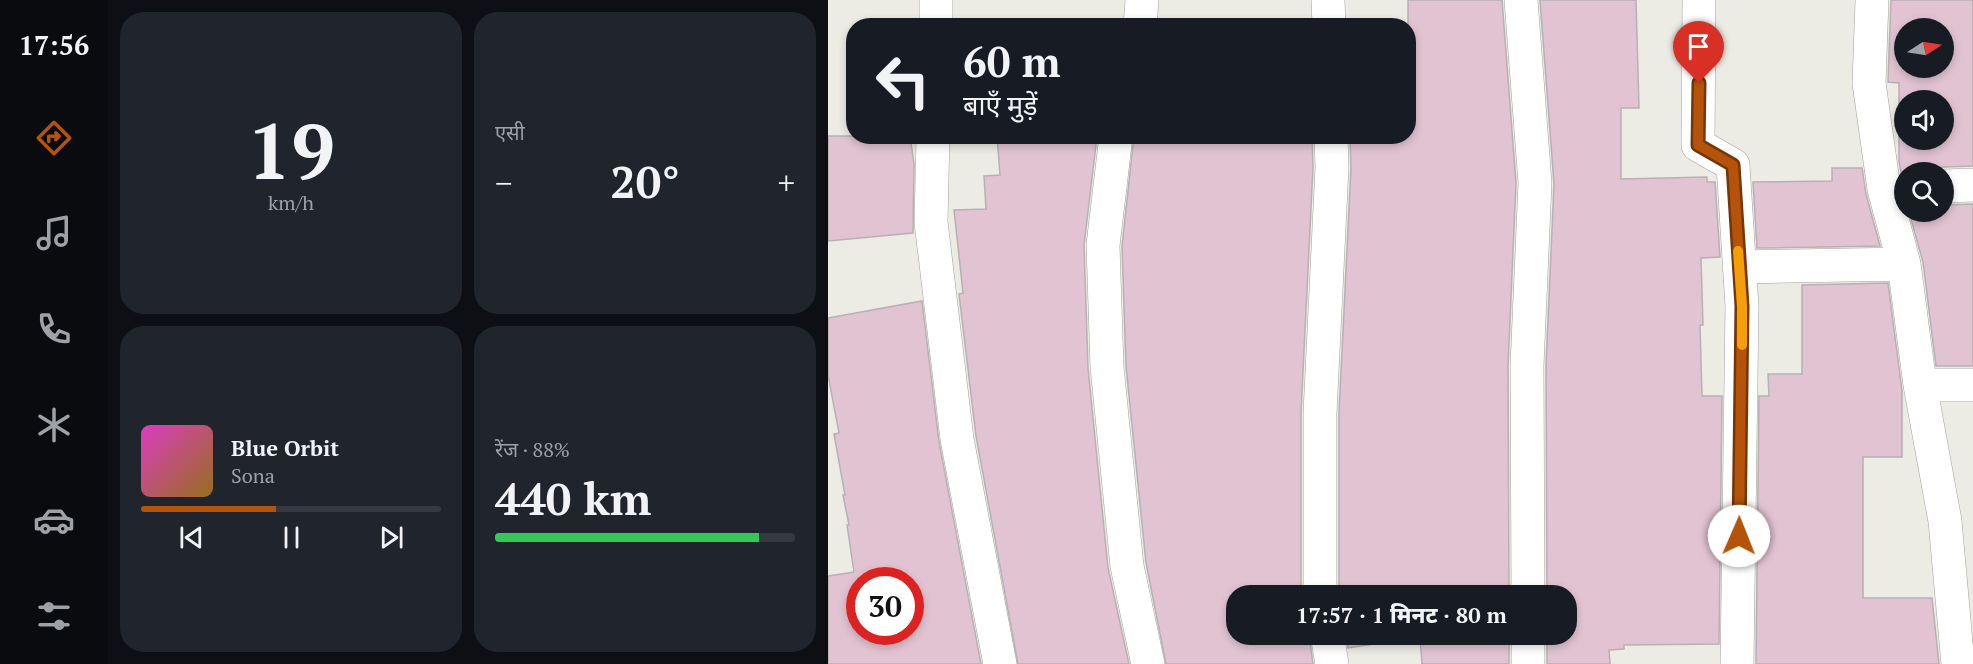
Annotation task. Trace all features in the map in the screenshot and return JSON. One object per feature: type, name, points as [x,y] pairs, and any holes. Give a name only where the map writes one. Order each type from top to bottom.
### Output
[{"type":"street","points":[[936,0],[936,18]]},
{"type":"street","points":[[1141,18],[1142,0]]},
{"type":"street","points":[[1328,0],[1329,18]]},
{"type":"street","points":[[1521,0],[1535,183],[1527,366],[1528,585]]},
{"type":"street","points":[[1699,0],[1698,145],[1733,165],[1742,306],[1737,664]]},
{"type":"street","points":[[1872,0],[1869,83],[1894,185]]},
{"type":"street","points":[[933,144],[931,222],[957,439],[994,661]]},
{"type":"street","points":[[1115,144],[1103,245],[1107,368],[1127,566],[1148,664]]},
{"type":"street","points":[[1320,585],[1320,413],[1331,144]]},
{"type":"street","points":[[1954,186],[1973,185]]},
{"type":"street","points":[[1899,222],[1920,385],[1945,521],[1961,573],[1958,664]]},
{"type":"street","points":[[1739,267],[1904,264]]},
{"type":"street","points":[[1920,385],[1973,385]]},
{"type":"street","points":[[1329,645],[1332,664]]},
{"type":"street","points":[[1528,645],[1528,664]]},
{"type":"building","points":[[1408,0],[1502,0],[1516,183],[1508,366],[1509,585],[1339,585],[1339,413],[1350,144],[1416,144],[1416,18],[1408,18]]},
{"type":"building","points":[[1540,0],[1636,0],[1639,108],[1621,108],[1621,179],[1707,177],[1707,182],[1715,182],[1720,257],[1701,258],[1703,325],[1700,325],[1702,396],[1722,396],[1719,644],[1624,645],[1624,649],[1609,650],[1610,664],[1547,664],[1547,645],[1577,645],[1577,585],[1547,585],[1546,366],[1554,184]]},
{"type":"building","points":[[1891,0],[1973,0],[1973,166],[1954,167],[1954,162],[1899,162],[1899,150],[1954,150],[1954,90],[1899,90],[1899,83],[1888,82]]},
{"type":"building","points":[[828,136],[846,136],[846,144],[911,144],[914,164],[913,233],[828,241]]},
{"type":"building","points":[[998,144],[1096,144],[1084,245],[1088,368],[1108,568],[1129,664],[1018,664],[976,436],[959,294],[963,293],[954,210],[986,209],[984,176],[1000,175]]},
{"type":"building","points":[[1133,144],[1312,144],[1301,412],[1301,585],[1226,585],[1226,645],[1310,645],[1313,664],[1166,664],[1146,563],[1126,366],[1122,246]]},
{"type":"building","points":[[1832,168],[1862,168],[1866,194],[1880,246],[1757,248],[1753,182],[1832,181]]},
{"type":"building","points":[[1973,204],[1973,366],[1936,366],[1923,262],[1912,222],[1954,222],[1954,205]]},
{"type":"building","points":[[1888,283],[1902,391],[1902,457],[1863,457],[1863,598],[1932,598],[1939,664],[1756,664],[1759,396],[1769,396],[1768,374],[1802,374],[1802,285]]},
{"type":"building","points":[[922,301],[939,442],[981,664],[828,664],[828,576],[846,573],[846,645],[924,645],[924,567],[853,567],[843,495],[845,495],[834,434],[839,433],[828,375],[828,318]]},
{"type":"building","points":[[1348,645],[1368,645],[1348,648]]},
{"type":"building","points":[[1421,645],[1509,645],[1509,664],[1422,664]]},
{"type":"slow traffic","points":[[1738,251],[1742,345]]},
{"type":"route","points":[[1699,83],[1698,145],[1733,165],[1742,306],[1739,536]]}]
